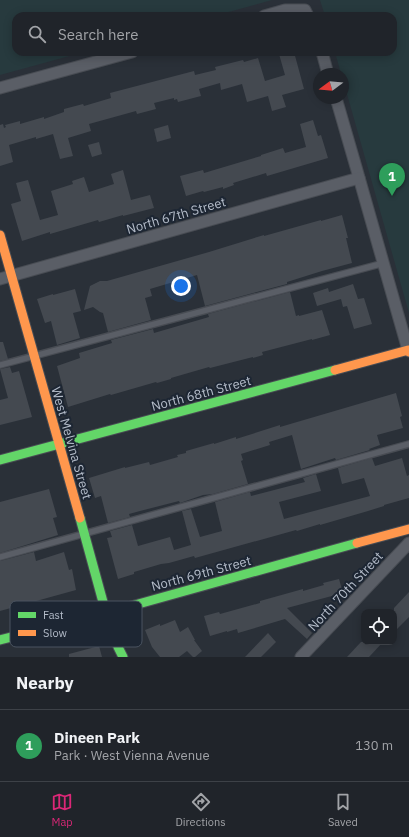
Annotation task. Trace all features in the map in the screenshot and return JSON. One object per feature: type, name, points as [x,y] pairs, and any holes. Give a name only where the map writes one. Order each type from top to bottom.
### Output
[{"type":"street","points":[[278,12],[285,10],[299,12]]},
{"type":"street","points":[[0,88],[117,56]]},
{"type":"street","points":[[323,56],[326,68]]},
{"type":"street","points":[[338,104],[409,351]]},
{"type":"street","name":"North 67th Street","points":[[0,279],[359,178]]},
{"type":"street","name":"West Melvina Street","points":[[0,235],[103,601]]},
{"type":"street","name":"North 68th Street","points":[[0,460],[409,351]]},
{"type":"street","name":"North 69th Street","points":[[142,603],[409,529]]},
{"type":"street","name":"North 70th Street","points":[[301,657],[409,543]]},
{"type":"street","name":"North 69th Street","points":[[0,640],[10,637]]},
{"type":"street","name":"West Melvina Street","points":[[118,647],[123,657]]},
{"type":"lane","points":[[0,365],[384,263]]},
{"type":"lane","points":[[0,557],[409,444]]},
{"type":"green space","points":[[0,0],[272,0],[228,12],[12,12],[12,56],[69,56],[0,75]]},
{"type":"green space","points":[[320,0],[409,0],[409,313],[349,101],[349,68],[339,68],[336,56],[397,56],[397,12],[324,12]]},
{"type":"building","points":[[280,56],[295,56],[304,89],[282,95],[286,107],[272,111],[268,96],[247,102],[242,84],[221,90],[220,83],[199,89],[201,96],[178,102],[177,99],[174,100],[174,98],[154,103],[156,109],[137,114],[136,111],[89,124],[91,131],[68,138],[73,156],[60,159],[53,134],[36,139],[36,137],[9,145],[13,162],[0,166],[0,125],[3,124],[4,128],[6,127],[5,125],[20,121],[20,124],[44,117],[44,119],[64,112],[64,109],[83,104],[84,106],[111,98],[110,93],[194,71],[195,75],[216,70],[215,67],[243,60],[244,62],[258,58],[265,81],[285,75]]},
{"type":"building","points":[[313,120],[318,136],[321,135],[328,158],[267,176],[266,173],[233,183],[234,185],[223,189],[223,187],[186,196],[180,176],[203,170],[204,173],[283,148],[285,153],[306,147],[300,124]]},
{"type":"building","points":[[168,125],[171,138],[157,142],[154,129]]},
{"type":"building","points":[[99,142],[102,154],[92,157],[88,145]]},
{"type":"building","points":[[123,170],[131,200],[150,195],[154,208],[99,222],[98,220],[50,234],[50,232],[22,241],[11,204],[21,201],[16,183],[28,180],[40,220],[58,215],[51,191],[73,184],[72,181],[84,177],[89,192],[114,184],[111,174]]},
{"type":"building","points":[[342,215],[352,263],[287,282],[287,284],[205,306],[197,275],[150,289],[152,296],[145,298],[151,320],[108,332],[103,313],[93,307],[84,310],[90,286],[100,281],[107,281],[264,235]]},
{"type":"building","points":[[353,284],[358,299],[364,298],[372,324],[354,329],[347,306],[343,307],[341,299],[317,306],[313,293],[328,288],[329,292]]},
{"type":"building","points":[[75,289],[81,311],[73,313],[80,338],[57,345],[51,321],[45,323],[37,299]]},
{"type":"building","points":[[290,292],[296,316],[322,310],[330,335],[262,352],[263,355],[253,358],[209,367],[157,383],[156,382],[111,395],[110,394],[68,407],[57,366],[80,358],[79,353],[112,343],[111,340],[153,329],[154,333],[209,317],[208,314]]},
{"type":"building","points":[[0,342],[3,342],[8,359],[0,361]]},
{"type":"building","points":[[10,367],[12,373],[19,371],[32,417],[0,425],[0,400],[8,398],[0,369]]},
{"type":"building","points":[[396,393],[402,416],[400,417],[403,428],[377,435],[380,445],[369,449],[370,450],[336,460],[335,458],[301,469],[292,435],[269,442],[270,445],[241,454],[243,460],[241,461],[248,484],[213,494],[203,495],[180,503],[179,501],[129,514],[130,517],[108,523],[101,496],[95,498],[89,478],[125,467],[149,462],[150,465],[178,457],[177,455],[186,453],[186,451],[236,437],[236,439],[280,425],[280,427]]},
{"type":"building","points":[[372,458],[375,466],[402,458],[407,476],[409,475],[409,498],[320,525],[296,530],[195,558],[194,556],[161,564],[134,572],[134,574],[118,579],[107,538],[112,537],[110,531],[132,525],[138,546],[170,537],[174,550],[191,545],[182,511],[191,509],[200,537],[222,531],[215,502],[250,492],[251,496],[305,482],[303,478],[316,474],[321,491],[279,502],[284,519],[370,496],[364,478],[342,484],[338,468]]},
{"type":"building","points":[[49,489],[57,517],[53,518],[58,535],[0,553],[0,502]]},
{"type":"building","points":[[34,552],[36,561],[64,552],[69,570],[72,569],[76,590],[36,601],[10,601],[10,608],[0,611],[0,561]]},
{"type":"building","points":[[339,579],[343,593],[287,608],[312,633],[307,639],[285,619],[238,633],[237,629],[210,636],[204,616],[219,612],[220,614],[303,589],[303,591],[324,585],[323,583]]},
{"type":"building","points":[[409,592],[409,617],[397,629],[397,609],[394,608]]},
{"type":"building","points":[[175,620],[180,632],[188,627],[194,640],[202,651],[195,657],[187,651],[179,657],[160,657],[152,647],[145,630]]},
{"type":"building","points":[[268,633],[276,642],[261,657],[245,657]]},
{"type":"building","points":[[361,642],[361,645],[380,645],[369,657],[347,657]]},
{"type":"building","points":[[99,647],[102,657],[69,657],[69,654]]},
{"type":"traffic: fast","points":[[0,460],[335,370]]},
{"type":"traffic: fast","points":[[80,518],[103,601]]},
{"type":"traffic: fast","points":[[142,603],[357,543]]},
{"type":"traffic: fast","points":[[0,640],[10,637]]},
{"type":"traffic: fast","points":[[118,647],[123,657]]},
{"type":"traffic: slow","points":[[0,235],[80,518]]},
{"type":"traffic: slow","points":[[335,370],[408,350],[409,352]]},
{"type":"traffic: slow","points":[[357,543],[409,529]]},
{"type":"place","name":"Dineen Park","points":[[392,196]]}]
